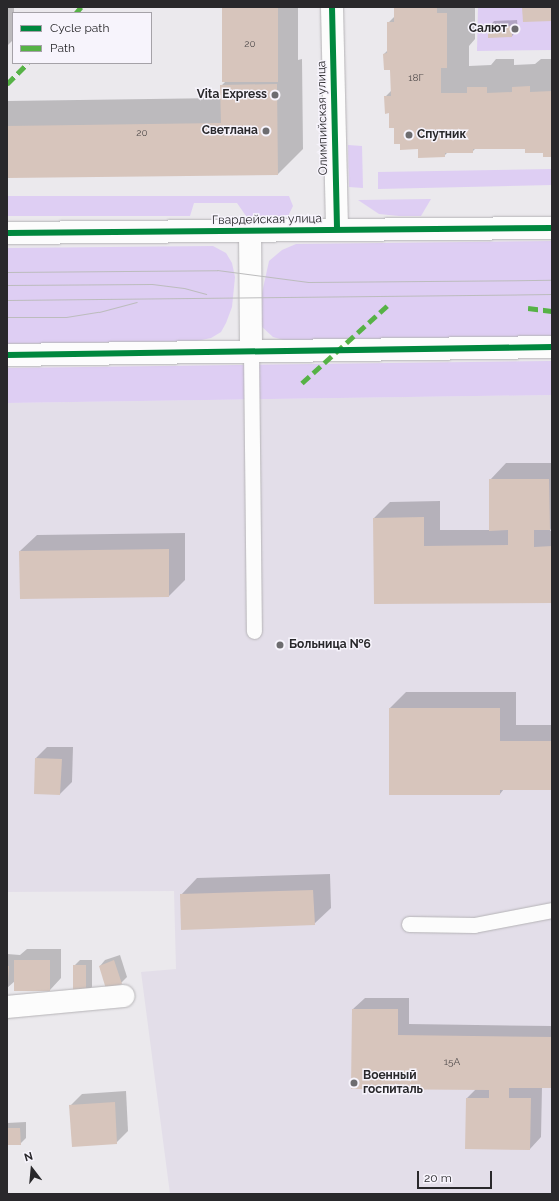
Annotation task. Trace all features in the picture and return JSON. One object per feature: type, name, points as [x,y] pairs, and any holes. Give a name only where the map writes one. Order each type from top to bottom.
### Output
[{"type":"street","name":"Олимпийская улица","points":[[332,7],[337,229]]},
{"type":"street","name":"Гвардейская улица","points":[[7,233],[250,232],[337,229],[383,231],[552,228]]},
{"type":"street","points":[[250,232],[251,351]]},
{"type":"street","points":[[7,355],[552,347]]},
{"type":"street","points":[[7,1008],[123,996]]},
{"type":"lane","points":[[251,351],[254,631]]},
{"type":"lane","points":[[409,924],[474,925],[552,910]]},
{"type":"shaded area","name":"Салют","points":[[478,7],[552,7],[552,50],[477,51]]},
{"type":"shaded area","points":[[348,145],[362,146],[363,188],[349,187]]},
{"type":"shaded area","points":[[552,169],[552,185],[378,189],[378,172]]},
{"type":"shaded area","points":[[7,196],[289,196],[293,206],[288,216],[246,216],[237,203],[194,203],[190,216],[7,216]]},
{"type":"shaded area","points":[[431,199],[421,216],[379,214],[358,200]]},
{"type":"shaded area","points":[[552,241],[552,340],[294,343],[273,337],[261,326],[262,293],[269,261],[282,250],[296,244]]},
{"type":"shaded area","points":[[213,246],[226,253],[232,263],[235,277],[232,307],[226,323],[221,332],[211,338],[197,341],[7,344],[7,248]]},
{"type":"shaded area","points":[[552,361],[552,395],[7,403],[7,368]]},
{"type":"shaded area","name":"Больница №6","points":[[552,395],[552,1194],[170,1194],[141,972],[176,969],[174,891],[7,892],[7,403]]},
{"type":"building","points":[[222,7],[278,7],[278,82],[222,82]]},
{"type":"building","points":[[437,7],[437,13],[447,13],[447,68],[441,68],[441,93],[467,93],[467,87],[487,87],[487,93],[512,92],[512,87],[530,86],[530,92],[552,91],[552,157],[543,157],[543,153],[525,153],[525,149],[473,149],[473,153],[445,153],[445,157],[418,158],[418,149],[400,150],[400,144],[394,144],[394,128],[389,128],[389,113],[385,114],[384,96],[391,96],[390,70],[384,70],[383,54],[387,53],[387,22],[394,22],[394,8]]},
{"type":"building","points":[[522,7],[552,7],[552,21],[523,22]]},
{"type":"building","points":[[512,26],[512,37],[488,38],[488,27]]},
{"type":"building","points":[[277,84],[278,175],[7,178],[7,126],[221,123],[220,85]]},
{"type":"building","points":[[489,479],[549,479],[550,530],[534,530],[534,547],[552,546],[552,603],[374,604],[373,518],[424,517],[424,546],[508,545],[508,530],[489,531]]},
{"type":"building","points":[[169,549],[169,597],[20,599],[19,551]]},
{"type":"building","points":[[389,708],[500,708],[500,741],[552,741],[552,790],[500,790],[500,795],[389,795]]},
{"type":"building","points":[[35,758],[62,759],[60,795],[34,794]]},
{"type":"building","points":[[313,890],[315,925],[181,930],[180,894]]},
{"type":"building","points":[[14,960],[50,960],[50,991],[14,991]]},
{"type":"building","points":[[114,960],[122,984],[106,989],[99,966]]},
{"type":"building","points":[[73,965],[86,965],[86,994],[73,994]]},
{"type":"building","points":[[7,966],[9,966],[8,984],[7,984]]},
{"type":"building","points":[[352,1009],[398,1009],[398,1035],[552,1037],[552,1088],[509,1088],[509,1098],[531,1098],[530,1150],[465,1149],[466,1098],[489,1098],[489,1090],[351,1089]]},
{"type":"building","points":[[115,1102],[117,1144],[72,1147],[69,1105]]},
{"type":"building","points":[[7,1128],[20,1128],[21,1145],[7,1145]]},
{"type":"tram line","points":[[7,272],[217,270],[308,282],[552,280]]},
{"type":"tram line","points":[[7,285],[152,284],[184,288],[206,294]]},
{"type":"tram line","points":[[7,300],[552,294]]},
{"type":"tram line","points":[[7,317],[66,317],[99,312],[137,302]]},
{"type":"marked path","points":[[77,12],[81,7]]},
{"type":"marked path","points":[[7,84],[27,64]]},
{"type":"marked path","points":[[302,383],[387,306]]},
{"type":"marked path","points":[[528,308],[552,311]]},
{"type":"cycle path","points":[[332,7],[337,229]]},
{"type":"cycle path","points":[[7,233],[552,228]]},
{"type":"cycle path","points":[[7,355],[552,347]]},
{"type":"place","name":"Салют","points":[[515,29]]},
{"type":"place","name":"Vita Express","points":[[275,95]]},
{"type":"place","name":"Светлана","points":[[266,131]]},
{"type":"place","name":"Спутник","points":[[409,135]]},
{"type":"place","name":"Больница №6","points":[[280,645]]},
{"type":"place","name":"Военный госпиталь","points":[[354,1083]]}]
